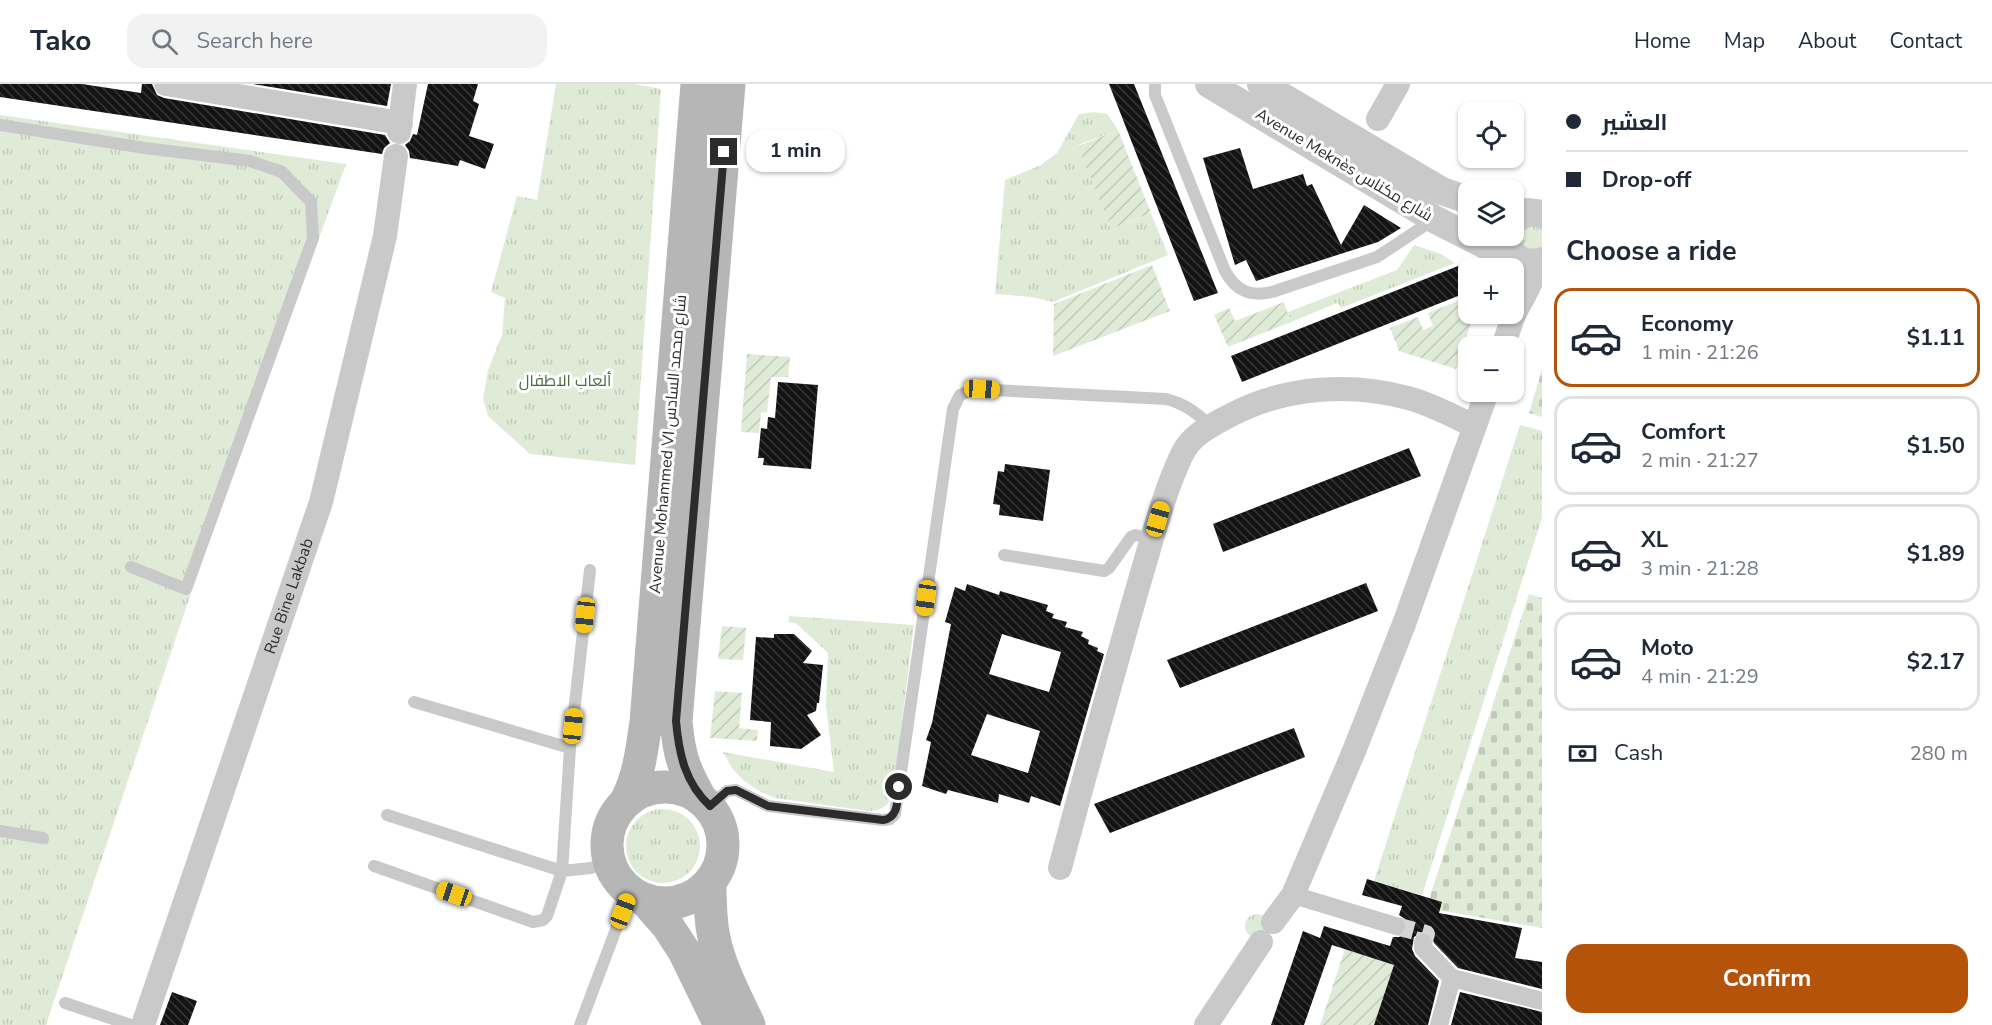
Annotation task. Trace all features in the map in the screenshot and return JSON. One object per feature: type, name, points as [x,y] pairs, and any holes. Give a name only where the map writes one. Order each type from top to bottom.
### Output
[{"type":"main road","name":"Avenue Mohammed VI شارع محمد السادس","points":[[626,801],[639,766],[646,722],[698,84]]},
{"type":"main road","name":"Avenue Mohammed VI شارع محمد السادس","points":[[704,801],[685,772],[679,749],[676,721],[729,84]]},
{"type":"main road","points":[[637,896],[662,903],[680,901],[697,894],[710,882],[717,871],[722,858],[723,838],[718,819],[704,801],[681,788],[662,786],[642,790],[626,801],[615,813],[608,828],[606,844],[608,861],[611,871],[621,884],[667,925],[684,951],[720,1025]]},
{"type":"main road","points":[[710,882],[710,912],[714,940],[749,1025]]},
{"type":"street","points":[[166,84],[400,128],[405,84]]},
{"type":"street","name":"Avenue Meknès شارع مكناس","points":[[1209,84],[1434,219],[1489,247],[1528,236]]},
{"type":"street","name":"Avenue Meknès شارع مكناس","points":[[1261,84],[1442,190],[1458,196]]},
{"type":"street","points":[[1378,118],[1398,84]]},
{"type":"street","name":"Rue Bine Lakbab","points":[[143,1025],[321,502],[385,236],[396,156]]},
{"type":"street","points":[[1522,258],[1528,236]]},
{"type":"street","points":[[1524,290],[1534,276],[1528,236]]},
{"type":"street","points":[[1060,868],[1163,499],[1187,445],[1210,426],[1240,410],[1301,391],[1343,389],[1379,392],[1408,398],[1474,426]]},
{"type":"street","points":[[1206,1025],[1293,894],[1350,761],[1404,624],[1483,402]]},
{"type":"street","points":[[1293,894],[1396,926]]},
{"type":"street","points":[[1424,943],[1423,948],[1452,978],[1542,1001]]},
{"type":"street","points":[[1439,1025],[1452,978]]},
{"type":"lane","points":[[1155,84],[1155,95],[1225,271],[1230,281],[1239,289],[1260,295],[1377,257],[1434,219]]},
{"type":"lane","points":[[0,125],[145,148],[250,161],[282,172],[311,202],[313,238],[186,589],[131,567]]},
{"type":"lane","points":[[704,801],[727,791],[736,790],[768,806],[883,820],[890,819],[895,814],[953,409],[960,395],[974,389],[1166,399],[1190,407],[1210,426]]},
{"type":"lane","points":[[1004,555],[1104,571],[1109,568],[1131,537],[1152,539]]},
{"type":"lane","points":[[374,866],[533,922],[543,920],[547,916],[562,871],[570,748],[590,570]]},
{"type":"lane","points":[[414,702],[570,748]]},
{"type":"lane","points":[[387,815],[562,871],[585,869],[608,861]]},
{"type":"lane","points":[[0,831],[43,838]]},
{"type":"lane","points":[[580,1025],[616,929],[637,896]]},
{"type":"lane","points":[[65,1003],[131,1025]]},
{"type":"green space","name":"ألعاب الاطفال","points":[[556,84],[634,84],[661,89],[635,465],[530,454],[488,416],[483,399],[488,370],[502,335],[505,298],[491,292],[517,196],[537,200]]},
{"type":"green space","points":[[1094,112],[1107,114],[1118,130],[1078,145],[1111,229],[1151,213],[1168,255],[1053,302],[1032,297],[995,294],[1005,180],[1041,165],[1057,153],[1079,114]]},
{"type":"green space","points":[[0,115],[346,164],[198,572],[46,1025],[0,1025]]},
{"type":"green space","points":[[1118,130],[1151,213],[1111,229],[1078,146]]},
{"type":"green space","points":[[1524,225],[1542,225],[1542,249],[1526,253],[1523,246]]},
{"type":"green space","points":[[1414,245],[1441,254],[1455,263],[1341,308],[1337,303],[1291,322],[1288,312],[1397,270]]},
{"type":"green space","points":[[1152,265],[1170,311],[1053,356],[1054,304]]},
{"type":"green space","points":[[1458,301],[1458,324],[1471,324],[1467,336],[1458,336],[1456,369],[1399,351],[1390,328],[1418,317],[1423,330],[1433,326],[1428,313]]},
{"type":"green space","points":[[1284,302],[1291,322],[1228,347],[1214,315],[1229,308],[1235,321]]},
{"type":"green space","points":[[747,354],[790,357],[788,377],[771,377],[767,412],[761,413],[759,433],[741,432]]},
{"type":"green space","points":[[1542,369],[1542,417],[1529,413]]},
{"type":"green space","points":[[1520,425],[1542,431],[1542,518],[1422,895],[1374,881]]},
{"type":"green space","points":[[1529,594],[1542,598],[1542,928],[1426,908]]},
{"type":"green space","points":[[789,616],[914,625],[893,794],[887,805],[881,809],[868,811],[775,798],[743,780],[732,768],[723,752],[834,772],[826,706],[828,653],[797,624],[788,622]]},
{"type":"green space","points":[[722,626],[746,628],[743,660],[718,659]]},
{"type":"green space","points":[[715,691],[742,693],[739,728],[758,730],[757,741],[710,738]]},
{"type":"green space","points":[[663,809],[677,812],[689,820],[697,832],[700,846],[697,860],[689,872],[677,880],[663,883],[649,880],[637,872],[629,860],[626,846],[629,832],[637,820],[649,812]]},
{"type":"green space","points":[[1257,914],[1262,915],[1268,921],[1268,931],[1262,937],[1257,938],[1252,937],[1246,931],[1245,926],[1246,921],[1252,915]]},
{"type":"green space","points":[[1345,949],[1394,965],[1374,1025],[1320,1025]]},
{"type":"building","points":[[0,84],[82,84],[141,93],[142,84],[152,84],[157,95],[164,98],[385,135],[390,143],[384,148],[382,154],[0,97]]},
{"type":"building","points":[[253,84],[391,84],[387,106]]},
{"type":"building","points":[[428,84],[478,84],[473,101],[479,104],[469,136],[494,144],[485,169],[460,160],[458,166],[410,158],[405,145],[413,134],[417,135]]},
{"type":"building","points":[[1109,84],[1134,84],[1218,293],[1194,301]]},
{"type":"building","points":[[1240,148],[1253,189],[1303,174],[1307,186],[1312,184],[1341,245],[1364,205],[1401,228],[1378,242],[1256,281],[1246,260],[1235,265],[1203,158]]},
{"type":"building","points":[[1458,266],[1458,296],[1242,382],[1231,356]]},
{"type":"building","points":[[778,382],[818,385],[811,469],[763,465],[764,458],[758,458],[761,428],[767,429],[768,417],[775,418]]},
{"type":"building","points":[[1409,448],[1421,476],[1223,552],[1213,524]]},
{"type":"building","points":[[1005,464],[1050,470],[1043,521],[999,515],[1000,505],[993,504],[998,471],[1004,472]]},
{"type":"building","points":[[1366,583],[1378,611],[1180,688],[1167,660]]},
{"type":"building","points":[[967,584],[999,595],[1000,591],[1048,605],[1046,611],[1054,614],[1052,618],[1067,622],[1065,627],[1083,632],[1081,636],[1089,640],[1088,644],[1098,648],[1097,651],[1104,654],[1060,806],[1031,796],[1029,803],[999,794],[998,803],[948,790],[946,794],[922,786],[931,742],[926,740],[932,723],[951,624],[945,622],[955,587],[965,591]],"holes":[[[1002,634],[1061,652],[1049,692],[989,674]],[[987,714],[1040,731],[1028,773],[971,755]]]},
{"type":"building","points":[[774,634],[794,634],[812,651],[803,663],[823,665],[819,703],[817,703],[816,711],[807,715],[821,735],[801,749],[770,746],[771,722],[750,720],[756,637],[774,638]]},
{"type":"building","points":[[1294,728],[1305,757],[1110,833],[1094,804]]},
{"type":"building","points":[[1367,879],[1442,902],[1439,913],[1522,928],[1515,958],[1542,962],[1542,989],[1458,968],[1434,943],[1428,933],[1422,932],[1414,937],[1412,949],[1415,956],[1439,981],[1428,1025],[1374,1025],[1394,965],[1332,945],[1304,1025],[1271,1025],[1303,931],[1320,938],[1324,926],[1390,946],[1393,937],[1404,934],[1407,924],[1405,919],[1399,915],[1402,906],[1362,895]]},
{"type":"building","points":[[172,992],[197,1001],[188,1025],[160,1025]]},
{"type":"building","points":[[1460,992],[1542,1012],[1542,1025],[1451,1025]]},
{"type":"tunnel","points":[[1396,926],[1426,934],[1423,943]]},
{"type":"route","points":[[724,152],[676,721],[679,749],[685,772],[699,796],[710,806],[727,791],[736,790],[768,806],[883,820],[890,819],[895,814],[899,787]]}]
